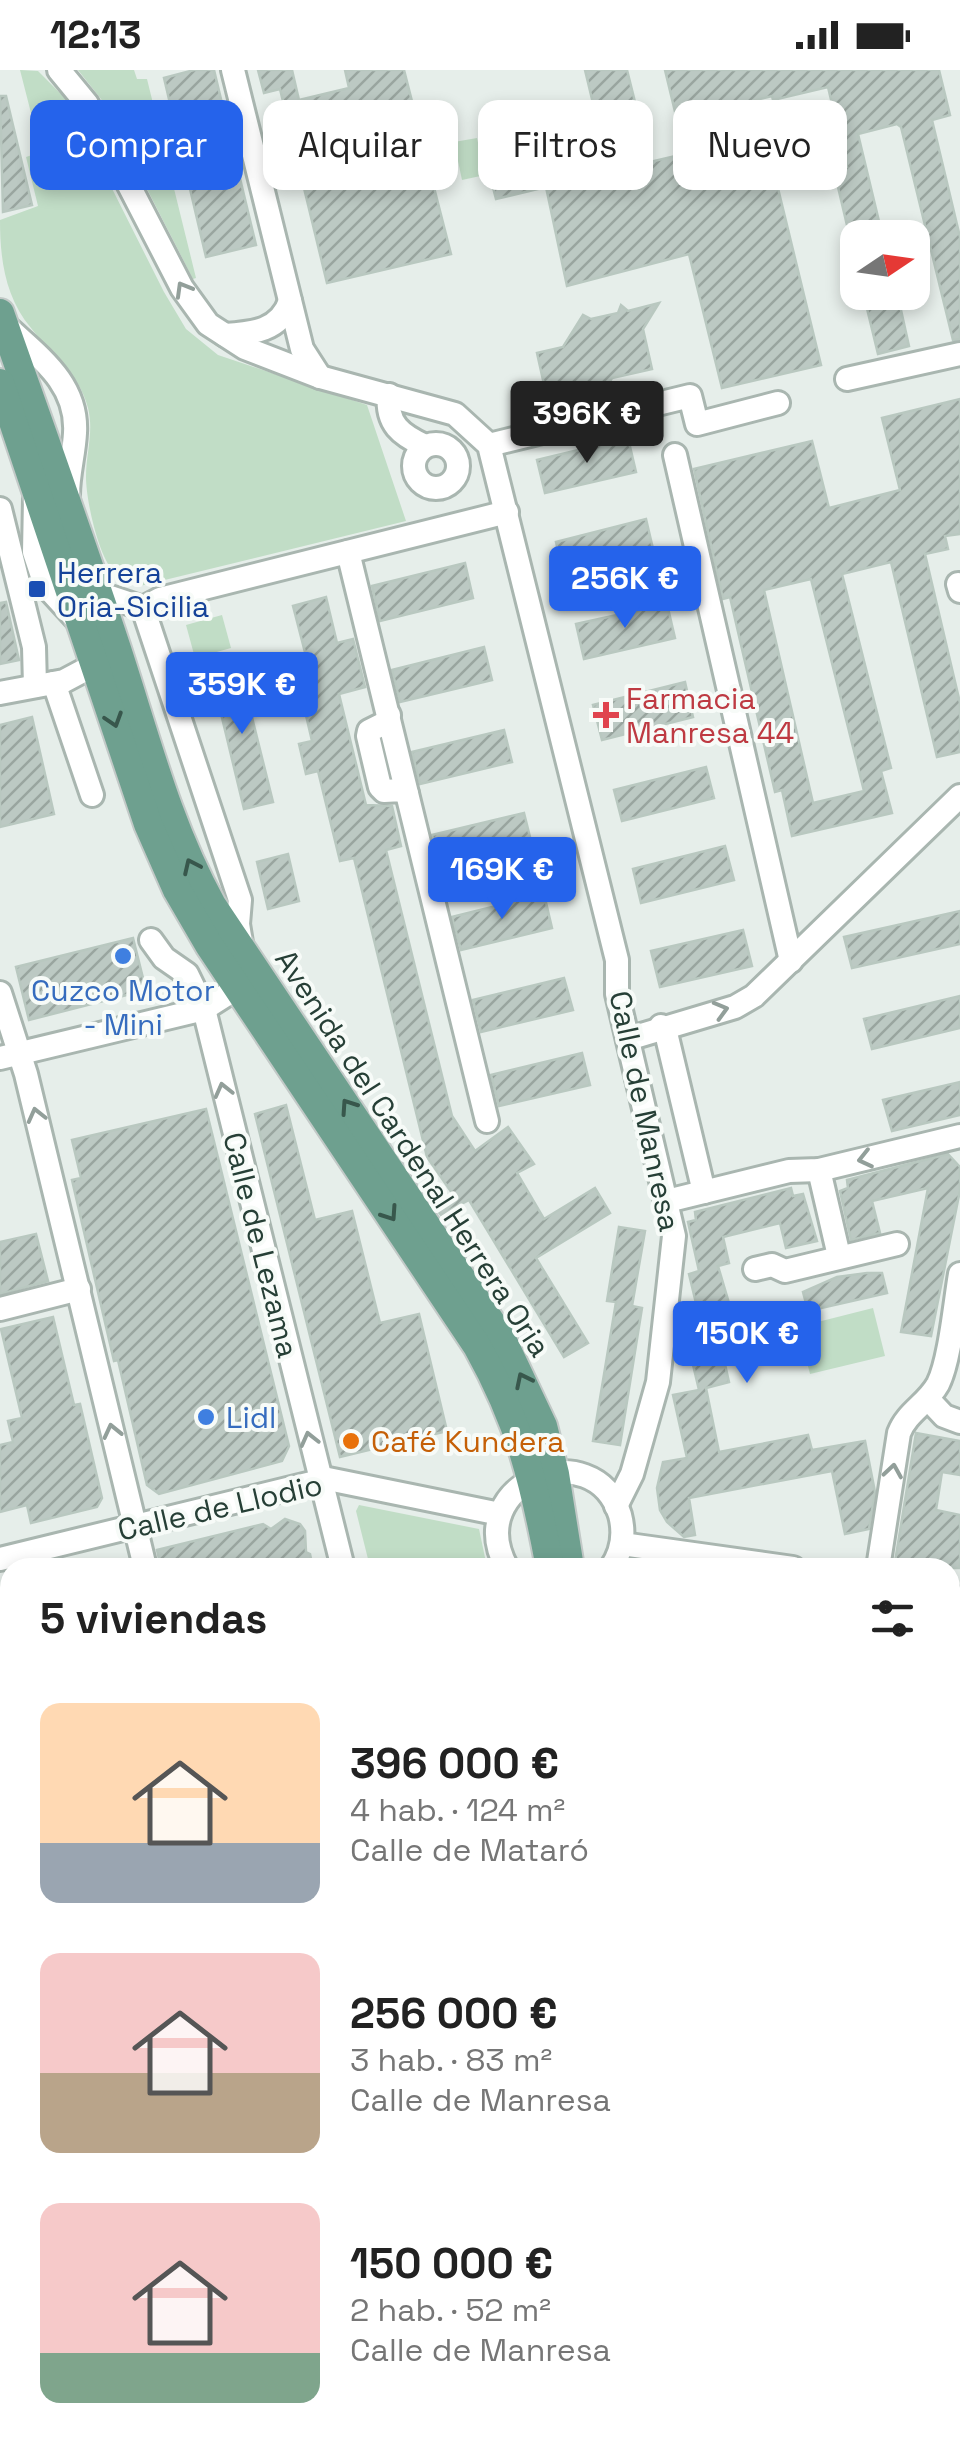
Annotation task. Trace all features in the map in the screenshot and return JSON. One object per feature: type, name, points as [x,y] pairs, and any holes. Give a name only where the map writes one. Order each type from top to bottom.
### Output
[{"type":"main road","name":"Avenida del Cardenal Herrera Oria","points":[[2,318],[180,840],[212,905],[501,1337],[540,1418],[549,1558]]},
{"type":"main road","name":"Avenida del Cardenal Herrera Oria","points":[[0,384],[161,857],[194,920],[477,1346],[544,1475],[567,1558]]},
{"type":"street","points":[[59,70],[87,104],[182,288],[208,324],[246,348],[320,377],[455,414],[489,445],[690,396],[697,424],[778,404]]},
{"type":"street","points":[[232,70],[302,348],[320,377]]},
{"type":"street","points":[[225,335],[268,328],[279,322],[290,301]]},
{"type":"street","points":[[847,379],[960,354]]},
{"type":"street","points":[[389,395],[390,416],[396,430],[425,446]]},
{"type":"street","name":"Calle de Manresa","points":[[489,445],[617,960],[617,994],[674,1236],[654,1402],[632,1474],[616,1506]]},
{"type":"street","points":[[675,455],[791,961]]},
{"type":"street","points":[[0,509],[44,685],[92,795]]},
{"type":"street","points":[[98,593],[143,608],[169,596],[508,512]]},
{"type":"street","points":[[348,552],[487,1121]]},
{"type":"street","name":"Avenida del Cardenal Herrera Oria","points":[[143,608],[240,900],[242,949],[238,988]]},
{"type":"street","points":[[0,692],[74,678],[96,664]]},
{"type":"street","points":[[628,1039],[735,1007],[754,996],[960,796]]},
{"type":"street","name":"Calle de Lezama","points":[[151,940],[164,958],[187,974],[204,1009],[340,1558]]},
{"type":"street","points":[[9,1056],[204,1009],[238,988]]},
{"type":"street","points":[[0,993],[9,1056],[79,1289],[143,1558]]},
{"type":"street","points":[[661,1026],[668,1037],[704,1192]]},
{"type":"street","points":[[667,1201],[960,1136]]},
{"type":"street","points":[[819,1170],[839,1256]]},
{"type":"street","points":[[755,1269],[772,1265],[785,1271],[897,1244]]},
{"type":"street","points":[[880,1558],[899,1433],[907,1416],[929,1400],[940,1380],[960,1274]]},
{"type":"street","points":[[0,1309],[79,1289]]},
{"type":"street","points":[[929,1400],[944,1416],[960,1422]]},
{"type":"street","points":[[587,1477],[622,1465],[643,1436]]},
{"type":"street","points":[[504,1558],[498,1543],[500,1514],[510,1496],[523,1483],[544,1475],[575,1472],[604,1490],[616,1506],[623,1531],[618,1558]]},
{"type":"street","name":"Calle de Llodio","points":[[8,1558],[320,1480],[351,1482],[500,1514]]},
{"type":"green space","points":[[20,70],[38,71],[67,100],[30,100],[30,109]]},
{"type":"green space","points":[[78,70],[134,70],[137,79],[147,79],[152,100],[102,100]]},
{"type":"green space","points":[[477,138],[478,177],[462,180],[458,141]]},
{"type":"green space","points":[[34,190],[113,190],[186,329],[218,355],[367,405],[406,521],[140,586],[122,579],[108,563],[98,540],[88,499],[90,426],[84,395],[72,374],[22,316],[3,263],[0,220],[38,206]]},
{"type":"green space","points":[[148,190],[174,190],[196,278],[193,279]]},
{"type":"green space","points":[[222,615],[231,648],[195,658],[186,625]]},
{"type":"green space","points":[[873,1308],[885,1356],[810,1374],[798,1327]]},
{"type":"green space","points":[[359,1505],[479,1529],[485,1558],[368,1558],[356,1511]]},
{"type":"building","points":[[194,70],[214,70],[221,100],[169,100],[164,78]]},
{"type":"building","points":[[258,70],[292,70],[299,100],[283,100],[280,89],[264,93]]},
{"type":"building","points":[[345,70],[404,70],[412,100],[299,100],[349,88]]},
{"type":"building","points":[[585,70],[627,70],[634,100],[592,100]]},
{"type":"building","points":[[665,70],[939,70],[950,115],[932,120],[960,237],[960,339],[953,340],[930,246],[930,220],[924,220],[901,127],[897,124],[858,134],[879,220],[846,220],[839,190],[847,190],[847,100],[831,100],[828,87],[773,100],[772,96],[756,100],[673,100],[673,103]]},
{"type":"building","points":[[0,96],[6,96],[32,205],[3,212]]},
{"type":"building","points":[[673,157],[673,190],[778,190],[821,365],[722,388],[689,254],[567,286],[547,190],[653,190],[653,161]]},
{"type":"building","points":[[190,190],[243,190],[256,245],[206,257]]},
{"type":"building","points":[[304,190],[435,190],[451,254],[327,283]]},
{"type":"building","points":[[494,190],[534,190],[496,199]]},
{"type":"building","points":[[659,303],[643,329],[652,369],[612,378],[602,395],[549,407],[537,353],[563,347],[583,315],[591,319],[618,313],[621,305],[628,311]]},
{"type":"building","points":[[867,310],[901,310],[909,346],[878,354]]},
{"type":"building","points":[[960,399],[960,534],[945,536],[948,549],[925,554],[960,703],[960,752],[937,757],[891,562],[842,574],[891,768],[881,771],[892,813],[792,836],[782,790],[775,792],[730,597],[723,599],[694,469],[812,441],[829,508],[900,490],[882,418]],"holes":[[[811,579],[864,791],[813,803],[764,590]]]},
{"type":"building","points":[[628,438],[636,472],[545,493],[537,460]]},
{"type":"building","points":[[646,519],[654,553],[564,576],[556,542]]},
{"type":"building","points":[[465,563],[473,598],[380,621],[372,586]]},
{"type":"building","points":[[326,597],[337,643],[353,639],[365,687],[339,694],[366,805],[392,806],[401,846],[386,850],[452,1116],[475,1151],[508,1127],[534,1164],[517,1173],[544,1219],[595,1188],[610,1213],[536,1258],[588,1343],[564,1357],[469,1200],[441,1215],[434,1206],[452,1193],[427,1157],[354,858],[340,861],[318,771],[306,774],[299,744],[312,741],[295,668],[308,664],[293,606]]},
{"type":"building","points":[[6,602],[19,660],[0,664],[0,603]]},
{"type":"building","points":[[667,604],[675,638],[584,659],[576,624]]},
{"type":"building","points":[[484,647],[492,680],[400,702],[392,670]]},
{"type":"building","points":[[239,665],[273,802],[244,809],[211,672]]},
{"type":"building","points":[[685,682],[693,717],[602,740],[593,705]]},
{"type":"building","points":[[32,717],[54,814],[0,827],[0,725]]},
{"type":"building","points":[[504,730],[512,762],[420,784],[412,752]]},
{"type":"building","points":[[706,767],[714,798],[622,821],[614,790]]},
{"type":"building","points":[[524,813],[532,845],[440,867],[432,835]]},
{"type":"building","points":[[725,846],[734,880],[641,903],[633,869]]},
{"type":"building","points":[[288,854],[299,901],[268,909],[257,862]]},
{"type":"building","points":[[544,894],[552,928],[461,950],[452,917]]},
{"type":"building","points":[[960,911],[960,944],[852,968],[844,937]]},
{"type":"building","points":[[743,930],[752,966],[660,987],[651,951]]},
{"type":"building","points":[[133,938],[146,990],[29,1020],[16,967]]},
{"type":"building","points":[[564,978],[573,1010],[481,1032],[473,1000]]},
{"type":"building","points":[[960,996],[960,1028],[872,1049],[864,1019]]},
{"type":"building","points":[[582,1053],[590,1085],[499,1106],[491,1075]]},
{"type":"building","points":[[960,1082],[960,1115],[892,1131],[883,1100]]},
{"type":"building","points":[[286,1105],[315,1220],[352,1211],[380,1323],[419,1314],[447,1431],[340,1457],[255,1114]]},
{"type":"building","points":[[206,1109],[289,1446],[282,1461],[159,1494],[147,1485],[118,1360],[114,1361],[72,1180],[81,1178],[72,1140]]},
{"type":"building","points":[[948,1154],[960,1167],[960,1190],[931,1336],[901,1332],[928,1188],[872,1201],[880,1233],[851,1240],[840,1191],[848,1188],[847,1180]]},
{"type":"building","points":[[791,1188],[793,1196],[803,1194],[817,1241],[786,1248],[780,1223],[723,1237],[729,1263],[718,1266],[734,1320],[716,1324],[729,1382],[706,1388],[719,1452],[808,1435],[812,1450],[865,1441],[875,1492],[869,1529],[845,1534],[832,1471],[689,1498],[695,1535],[684,1537],[660,1510],[657,1488],[663,1462],[687,1458],[673,1395],[699,1390],[685,1331],[702,1328],[689,1274],[699,1271],[688,1222],[696,1220],[695,1212]]},
{"type":"building","points":[[619,1227],[645,1231],[632,1306],[642,1308],[620,1445],[593,1441],[616,1302],[607,1301]]},
{"type":"building","points":[[36,1234],[48,1281],[0,1294],[0,1242]]},
{"type":"building","points":[[882,1273],[887,1293],[808,1311],[803,1292],[837,1277]]},
{"type":"building","points":[[53,1317],[74,1405],[80,1404],[102,1498],[97,1507],[31,1523],[27,1505],[0,1512],[0,1445],[13,1442],[8,1421],[22,1418],[1,1329]]},
{"type":"building","points":[[916,1433],[960,1441],[960,1475],[942,1472],[936,1510],[960,1515],[960,1558],[896,1558]]},
{"type":"building","points":[[285,1519],[300,1524],[311,1558],[159,1558],[157,1550],[263,1524],[271,1529]]},
{"type":"place","name":"Herrera Oria-Sicilia","points":[[37,589]]},
{"type":"place","name":"Farmacia Manresa 44","points":[[606,715]]},
{"type":"place","name":"Cuzco Motor - Mini","points":[[123,956]]},
{"type":"place","name":"Lidl","points":[[206,1417]]},
{"type":"place","name":"Café Kundera","points":[[351,1441]]}]
